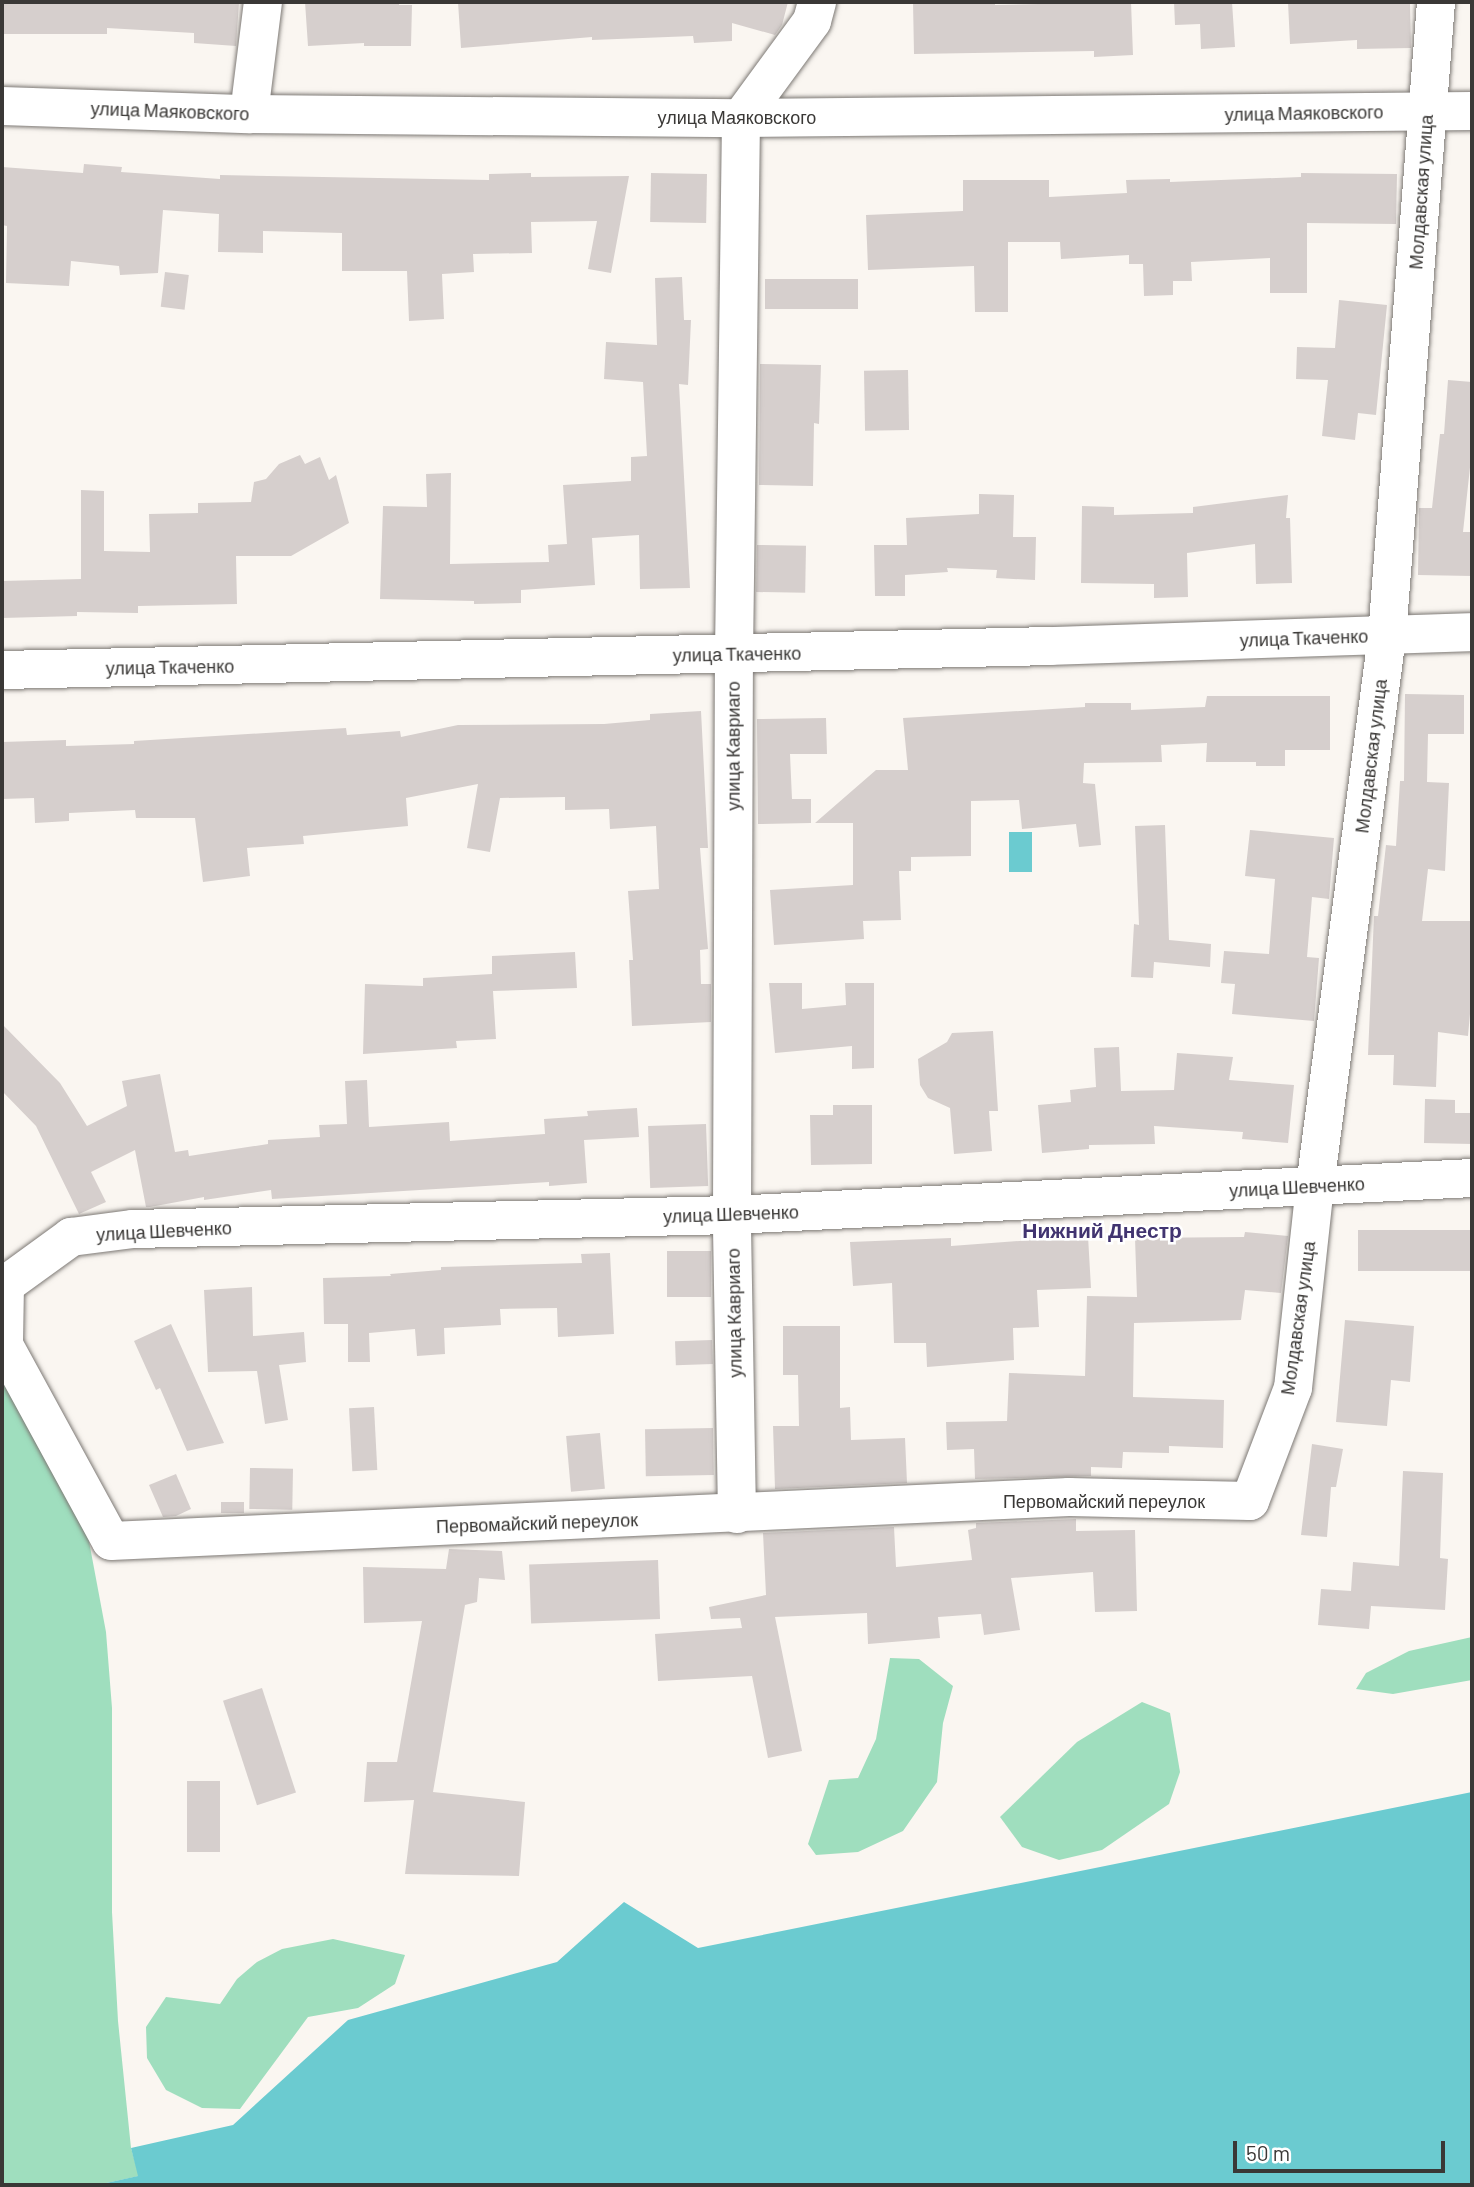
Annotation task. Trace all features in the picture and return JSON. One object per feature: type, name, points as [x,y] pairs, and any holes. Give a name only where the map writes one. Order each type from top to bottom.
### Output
[{"type":"street","points":[[249,114],[263,2]]},
{"type":"street","points":[[741,118],[812,21],[817,2]]},
{"type":"street","name":"Молдавская улица","points":[[1250,1501],[1293,1388],[1315,1186],[1387,636],[1436,2]]},
{"type":"street","name":"улица Маяковского","points":[[2,106],[249,114],[741,118],[1472,111]]},
{"type":"street","name":"улица Кавриаго","points":[[737,1514],[732,1215],[734,654],[741,118]]},
{"type":"street","name":"улица Ткаченко","points":[[2,670],[734,654],[1472,632]]},
{"type":"street","name":"улица Шевченко","points":[[3,1284],[71,1237],[134,1229],[732,1215],[1472,1178]]},
{"type":"street","name":"Первомайский переулок","points":[[3,1284],[5,1345],[111,1541],[1069,1497],[1250,1501]]},
{"type":"green space","points":[[2,1369],[82,1504],[106,1632],[112,1708],[112,1912],[118,2021],[131,2148],[139,2176],[97,2185],[2,2185]]},
{"type":"green space","points":[[1472,1637],[1472,1680],[1393,1694],[1356,1689],[1366,1673],[1409,1651]]},
{"type":"green space","points":[[890,1658],[919,1659],[953,1686],[943,1723],[937,1782],[903,1831],[858,1852],[816,1855],[808,1844],[829,1780],[858,1778],[876,1739]]},
{"type":"green space","points":[[1142,1702],[1170,1713],[1180,1772],[1169,1804],[1102,1850],[1059,1860],[1022,1847],[1000,1817],[1077,1742]]},
{"type":"green space","points":[[333,1939],[405,1955],[395,1984],[358,2008],[308,2017],[240,2109],[202,2108],[166,2090],[147,2058],[146,2027],[166,1997],[220,2004],[237,1979],[257,1962],[282,1949]]},
{"type":"water","points":[[1009,832],[1032,832],[1032,872],[1009,872]]},
{"type":"water","points":[[1472,1792],[1472,2185],[97,2185],[138,2176],[131,2148],[233,2125],[348,2020],[557,1962],[624,1902],[698,1948]]},
{"type":"building","points":[[2,2],[239,2],[236,46],[194,43],[194,33],[107,28],[107,34],[2,34]]},
{"type":"building","points":[[305,2],[399,2],[399,5],[412,5],[411,46],[364,46],[364,43],[308,46]]},
{"type":"building","points":[[458,2],[788,2],[782,25],[775,35],[732,23],[732,41],[694,43],[693,36],[592,40],[592,37],[461,48]]},
{"type":"building","points":[[913,2],[995,2],[995,5],[1131,2],[1133,55],[1094,57],[1094,51],[914,54]]},
{"type":"building","points":[[1174,2],[1232,2],[1235,47],[1201,49],[1200,24],[1175,25]]},
{"type":"building","points":[[1288,2],[1410,2],[1411,48],[1357,49],[1357,40],[1290,44]]},
{"type":"building","points":[[84,164],[122,167],[121,172],[220,179],[220,175],[489,180],[489,174],[531,173],[531,177],[629,176],[611,273],[588,269],[597,221],[531,222],[532,253],[473,254],[474,272],[442,274],[444,319],[409,321],[407,271],[342,271],[342,233],[263,231],[263,253],[218,252],[219,214],[163,210],[158,273],[120,275],[119,266],[71,261],[69,286],[6,283],[7,226],[2,225],[2,167],[83,173]]},
{"type":"building","points":[[651,173],[707,174],[706,223],[650,222]]},
{"type":"building","points":[[1301,173],[1397,174],[1396,224],[1307,223],[1307,293],[1270,293],[1270,258],[1191,262],[1192,281],[1173,281],[1173,295],[1144,296],[1143,264],[1129,264],[1129,255],[1061,259],[1060,242],[1008,242],[1008,312],[975,312],[974,266],[868,270],[866,215],[963,211],[963,180],[1049,180],[1049,197],[1127,193],[1126,180],[1170,179],[1170,182],[1301,177]]},
{"type":"building","points":[[165,272],[189,275],[185,310],[161,307]]},
{"type":"building","points":[[682,277],[684,320],[691,320],[688,385],[679,384],[690,588],[640,589],[639,535],[592,538],[595,585],[521,590],[521,603],[474,604],[474,601],[380,599],[383,506],[427,507],[426,474],[451,473],[450,564],[549,562],[548,545],[567,544],[563,485],[631,481],[631,457],[647,456],[643,382],[604,379],[606,342],[657,345],[655,278]]},
{"type":"building","points":[[765,279],[858,279],[858,309],[765,309]]},
{"type":"building","points":[[1339,300],[1387,305],[1376,415],[1358,413],[1355,440],[1322,436],[1328,380],[1296,379],[1297,347],[1335,348]]},
{"type":"building","points":[[760,364],[821,365],[819,424],[814,423],[813,486],[759,485]]},
{"type":"building","points":[[908,370],[909,430],[865,431],[864,371]]},
{"type":"building","points":[[1448,380],[1472,382],[1472,449],[1463,532],[1472,532],[1472,576],[1418,575],[1419,508],[1432,508],[1440,434],[1444,434]]},
{"type":"building","points":[[300,455],[305,464],[320,457],[329,480],[336,475],[349,523],[291,556],[236,556],[237,604],[138,606],[138,613],[77,612],[77,616],[2,618],[2,581],[81,579],[81,490],[104,491],[104,551],[150,552],[149,514],[198,513],[198,503],[251,502],[254,482],[266,479],[279,464]]},
{"type":"building","points":[[979,494],[1014,495],[1013,537],[1036,537],[1035,580],[996,578],[997,570],[947,568],[948,572],[905,575],[905,596],[875,596],[874,545],[907,545],[906,518],[979,514]]},
{"type":"building","points":[[1288,495],[1286,518],[1290,518],[1292,583],[1256,584],[1255,544],[1187,553],[1188,597],[1154,598],[1154,584],[1081,583],[1082,506],[1114,507],[1114,515],[1193,513],[1193,507]]},
{"type":"building","points":[[757,545],[806,546],[805,593],[756,592]]},
{"type":"building","points":[[1405,694],[1464,695],[1464,734],[1428,734],[1427,782],[1449,783],[1445,871],[1428,869],[1422,921],[1472,921],[1472,992],[1468,1036],[1438,1032],[1436,1087],[1393,1085],[1394,1055],[1368,1055],[1374,916],[1378,916],[1386,845],[1396,846],[1400,781],[1404,781]]},
{"type":"building","points":[[1207,696],[1330,696],[1330,750],[1285,750],[1285,766],[1256,766],[1256,762],[1206,762],[1207,743],[1161,745],[1162,762],[1084,763],[1083,783],[1095,784],[1101,845],[1079,847],[1076,824],[1022,829],[1019,800],[971,801],[971,856],[911,857],[911,871],[899,871],[901,920],[863,921],[864,939],[774,945],[770,890],[853,885],[853,823],[815,823],[876,770],[908,770],[903,718],[1085,707],[1085,703],[1131,703],[1131,710],[1205,707]]},
{"type":"building","points":[[701,711],[708,848],[700,848],[708,949],[700,950],[701,984],[711,984],[711,1022],[632,1026],[629,960],[633,960],[628,891],[659,889],[656,826],[610,829],[609,809],[565,810],[565,797],[500,798],[490,852],[467,848],[478,784],[406,798],[408,826],[303,836],[304,844],[247,848],[250,876],[203,882],[195,818],[136,818],[135,810],[69,813],[69,821],[35,823],[34,798],[2,799],[2,742],[66,740],[66,746],[134,744],[134,741],[346,728],[347,735],[400,731],[401,737],[458,725],[604,724],[650,720],[650,714]]},
{"type":"building","points":[[826,718],[827,754],[790,754],[792,799],[811,799],[811,823],[758,824],[757,719]]},
{"type":"building","points":[[1165,825],[1169,940],[1211,944],[1210,967],[1154,962],[1153,978],[1131,977],[1134,924],[1139,925],[1135,826]]},
{"type":"building","points":[[1250,830],[1334,838],[1329,899],[1312,897],[1307,957],[1319,958],[1314,1021],[1232,1014],[1235,984],[1221,983],[1224,951],[1269,954],[1275,879],[1245,876]]},
{"type":"building","points":[[575,952],[577,988],[493,991],[496,1039],[456,1041],[457,1048],[363,1054],[365,984],[423,986],[423,978],[492,974],[492,956]]},
{"type":"building","points":[[769,983],[802,983],[802,1009],[846,1005],[845,983],[874,983],[874,1068],[852,1069],[852,1046],[775,1053]]},
{"type":"building","points":[[2,1024],[60,1083],[87,1126],[127,1106],[122,1081],[160,1074],[175,1152],[188,1150],[189,1156],[268,1144],[268,1140],[320,1137],[319,1125],[347,1124],[345,1081],[367,1080],[369,1127],[449,1122],[450,1141],[545,1134],[544,1119],[588,1116],[587,1111],[637,1108],[639,1137],[584,1140],[587,1183],[549,1186],[549,1182],[272,1199],[271,1190],[204,1200],[204,1197],[150,1207],[146,1207],[135,1150],[91,1172],[106,1202],[79,1214],[36,1126],[2,1091]]},
{"type":"building","points":[[993,1031],[998,1111],[989,1111],[992,1151],[954,1154],[950,1108],[928,1098],[920,1085],[918,1059],[947,1042],[952,1033]]},
{"type":"building","points":[[1119,1047],[1121,1091],[1174,1090],[1177,1053],[1233,1057],[1229,1080],[1294,1085],[1288,1143],[1242,1139],[1243,1132],[1154,1126],[1155,1144],[1089,1145],[1089,1149],[1042,1153],[1038,1105],[1071,1102],[1070,1090],[1096,1087],[1094,1048]]},
{"type":"building","points":[[1425,1099],[1455,1100],[1455,1113],[1472,1113],[1472,1144],[1424,1143]]},
{"type":"building","points":[[833,1105],[872,1105],[872,1164],[811,1165],[810,1115],[833,1115]]},
{"type":"building","points":[[706,1124],[708,1186],[650,1188],[648,1126]]},
{"type":"building","points":[[1358,1230],[1472,1230],[1472,1271],[1358,1271]]},
{"type":"building","points":[[1245,1232],[1288,1236],[1281,1293],[1245,1290],[1241,1320],[1134,1323],[1133,1397],[1224,1400],[1223,1448],[1169,1446],[1169,1453],[1123,1452],[1122,1468],[1091,1467],[1091,1476],[975,1479],[974,1449],[947,1450],[946,1422],[1007,1421],[1009,1373],[1085,1376],[1087,1296],[1137,1297],[1135,1238],[1244,1237]]},
{"type":"building","points":[[1088,1236],[1091,1288],[1037,1290],[1039,1327],[1013,1328],[1014,1360],[927,1367],[926,1343],[894,1343],[892,1283],[853,1286],[850,1242],[951,1238],[951,1246]]},
{"type":"building","points":[[667,1251],[711,1251],[711,1297],[667,1297]]},
{"type":"building","points":[[610,1253],[614,1334],[558,1337],[557,1308],[500,1309],[501,1325],[444,1328],[445,1354],[417,1356],[415,1329],[369,1333],[370,1362],[348,1362],[348,1324],[324,1324],[323,1278],[391,1276],[390,1274],[441,1270],[441,1267],[582,1263],[581,1254]]},
{"type":"building","points":[[252,1287],[253,1336],[304,1332],[306,1362],[279,1365],[288,1420],[265,1424],[257,1371],[208,1372],[204,1290]]},
{"type":"building","points":[[1345,1320],[1414,1326],[1410,1382],[1391,1380],[1387,1426],[1336,1422]]},
{"type":"building","points":[[171,1324],[224,1443],[187,1451],[160,1388],[156,1390],[134,1341]]},
{"type":"building","points":[[783,1326],[840,1326],[840,1408],[850,1407],[851,1440],[905,1438],[907,1483],[775,1489],[773,1426],[799,1426],[798,1375],[783,1375]]},
{"type":"building","points":[[712,1340],[713,1364],[676,1365],[675,1341]]},
{"type":"building","points":[[374,1407],[377,1470],[352,1471],[349,1408]]},
{"type":"building","points":[[713,1428],[714,1475],[646,1476],[645,1429]]},
{"type":"building","points":[[600,1433],[605,1489],[571,1492],[566,1436]]},
{"type":"building","points":[[1312,1444],[1343,1449],[1336,1487],[1331,1487],[1327,1537],[1301,1535]]},
{"type":"building","points":[[250,1468],[293,1469],[292,1510],[249,1509]]},
{"type":"building","points":[[1403,1471],[1443,1473],[1440,1558],[1448,1559],[1445,1610],[1371,1606],[1369,1629],[1318,1625],[1321,1589],[1351,1591],[1353,1562],[1399,1566]]},
{"type":"building","points":[[176,1474],[191,1509],[176,1516],[163,1517],[149,1485]]},
{"type":"building","points":[[221,1502],[244,1502],[244,1513],[221,1513]]},
{"type":"building","points":[[1076,1519],[1076,1531],[1135,1530],[1137,1611],[1095,1612],[1093,1572],[1011,1578],[1020,1630],[984,1635],[981,1614],[938,1617],[940,1638],[868,1644],[867,1613],[775,1617],[802,1751],[768,1758],[752,1676],[658,1681],[655,1634],[742,1628],[740,1618],[711,1619],[709,1607],[766,1595],[763,1533],[894,1527],[896,1567],[972,1560],[968,1530],[976,1528],[976,1523]]},
{"type":"building","points":[[449,1549],[502,1551],[505,1580],[479,1578],[477,1602],[465,1605],[433,1792],[525,1802],[519,1876],[405,1874],[414,1800],[364,1802],[367,1762],[397,1762],[422,1621],[364,1623],[363,1567],[446,1569]]},
{"type":"building","points":[[658,1560],[660,1619],[531,1623],[529,1565]]},
{"type":"building","points":[[262,1688],[296,1793],[257,1805],[223,1701]]},
{"type":"building","points":[[187,1781],[220,1781],[220,1852],[187,1852]]},
{"type":"district","name":"Нижний Днестр","points":[[1102,1230]]}]
